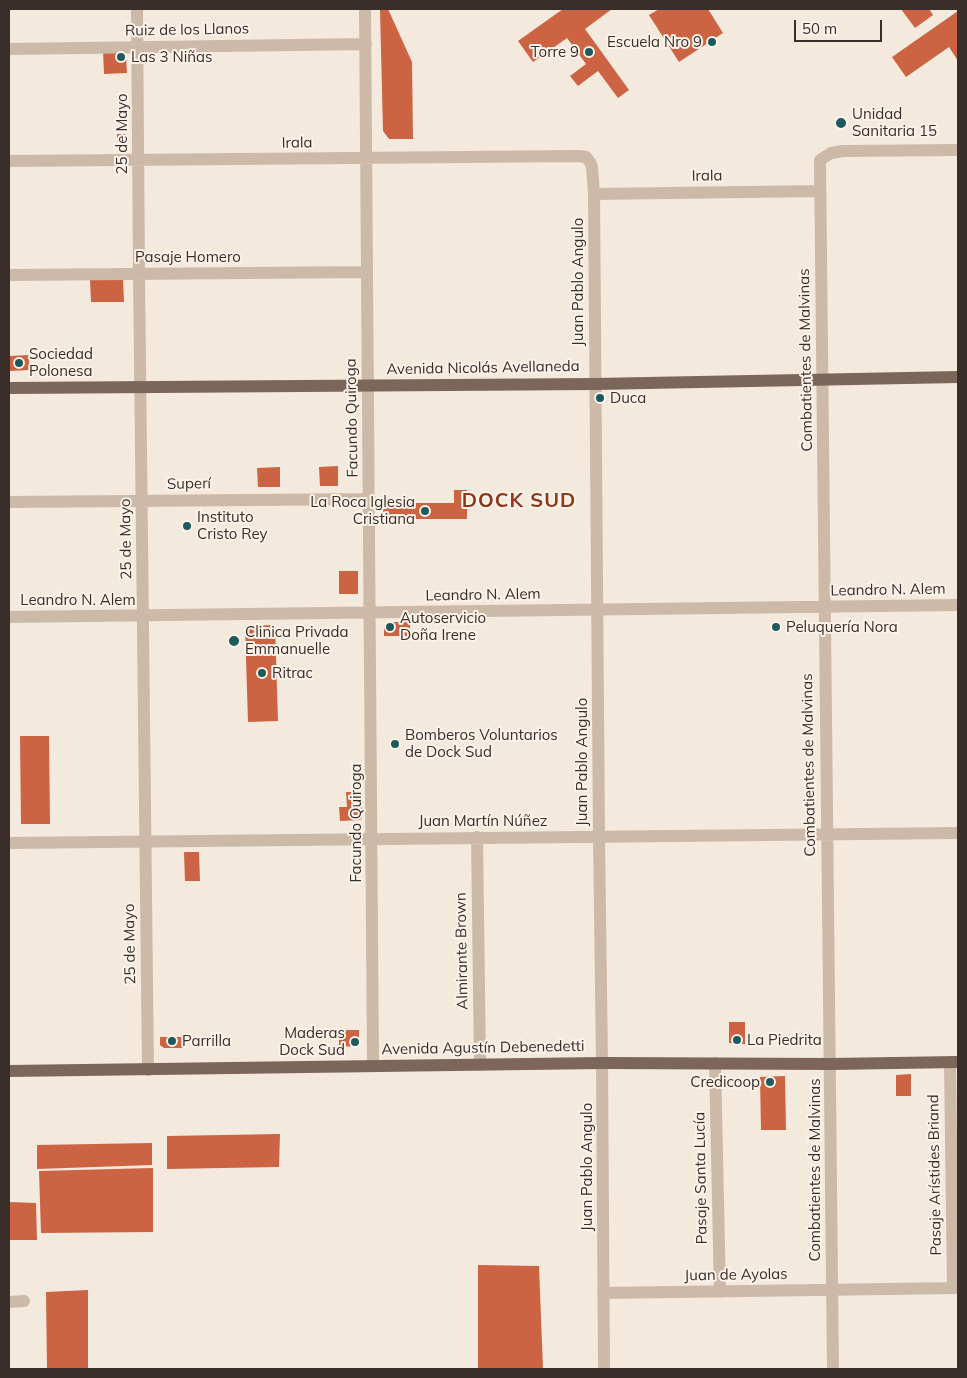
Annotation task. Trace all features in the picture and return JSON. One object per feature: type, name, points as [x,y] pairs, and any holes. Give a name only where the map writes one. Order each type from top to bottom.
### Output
[{"type":"main road","name":"Avenida Nicolás Avellaneda","points":[[9,388],[595,384],[958,377]]},
{"type":"main road","name":"Avenida Agustín Debenedetti","points":[[9,1071],[602,1063],[831,1064],[954,1062]]},
{"type":"street","name":"25 de Mayo","points":[[137,9],[138,274],[141,387],[148,1070]]},
{"type":"street","name":"Facundo Quiroga","points":[[365,9],[373,1066]]},
{"type":"street","name":"Ruiz de los Llanos","points":[[9,50],[366,44]]},
{"type":"street","name":"Combatientes de Malvinas","points":[[833,1369],[820,160],[831,153],[843,151],[958,150]]},
{"type":"street","name":"Irala","points":[[9,161],[586,157]]},
{"type":"street","name":"Juan Pablo Angulo","points":[[586,157],[592,167],[594,194],[604,1369]]},
{"type":"street","name":"Irala","points":[[594,194],[820,191]]},
{"type":"street","name":"Pasaje Homero","points":[[9,275],[367,272]]},
{"type":"street","name":"Superí","points":[[9,502],[370,499]]},
{"type":"street","name":"Leandro N. Alem","points":[[9,617],[958,605]]},
{"type":"street","name":"Juan Martín Núñez","points":[[9,843],[958,833]]},
{"type":"street","name":"Almirante Brown","points":[[478,837],[480,1065]]},
{"type":"street","name":"Pasaje Arístides Briand","points":[[954,1062],[956,1288]]},
{"type":"street","name":"Pasaje Santa Lucía","points":[[715,1063],[720,1292]]},
{"type":"street","name":"Juan de Ayolas","points":[[603,1293],[956,1288]]},
{"type":"street","points":[[9,1302],[24,1301]]},
{"type":"building","points":[[380,9],[388,9],[412,62],[413,139],[389,139],[383,131]]},
{"type":"building","name":"Torre 9","points":[[563,9],[612,9],[585,29],[629,90],[618,98],[598,71],[578,86],[570,76],[586,64],[567,38],[533,62],[518,41]]},
{"type":"building","points":[[659,9],[708,9],[723,33],[679,62],[649,15]]},
{"type":"building","points":[[901,9],[929,9],[933,15],[915,28]]},
{"type":"building","points":[[958,11],[958,61],[949,47],[906,77],[892,57]]},
{"type":"building","points":[[117,50],[126,57],[127,73],[104,74],[103,51]]},
{"type":"building","points":[[117,134],[126,134],[126,140],[124,142],[117,142]]},
{"type":"building","points":[[90,279],[123,279],[124,302],[91,302]]},
{"type":"building","name":"Sociedad Polonesa","points":[[29,355],[29,370],[9,371],[9,356]]},
{"type":"building","points":[[338,466],[338,486],[320,486],[319,467]]},
{"type":"building","points":[[280,467],[280,487],[258,487],[257,468]]},
{"type":"building","name":"La Roca Iglesia Cristiana","points":[[454,490],[467,490],[467,519],[383,519],[383,503],[454,503]]},
{"type":"building","points":[[339,571],[358,571],[358,594],[339,594]]},
{"type":"building","points":[[390,622],[410,622],[410,636],[384,636],[384,627]]},
{"type":"building","name":"Ritrac","points":[[275,625],[278,721],[248,722],[245,626]]},
{"type":"building","points":[[20,736],[49,736],[50,824],[21,824]]},
{"type":"building","points":[[346,792],[361,792],[362,818],[360,820],[340,821],[339,807],[347,807]]},
{"type":"building","points":[[184,852],[199,852],[200,881],[185,881]]},
{"type":"building","points":[[729,1022],[745,1022],[745,1044],[729,1043]]},
{"type":"building","points":[[339,1030],[359,1030],[359,1043],[354,1046],[339,1047]]},
{"type":"building","name":"Parrilla","points":[[160,1037],[184,1037],[184,1048],[164,1048],[160,1045]]},
{"type":"building","points":[[911,1074],[911,1096],[896,1096],[896,1075]]},
{"type":"building","points":[[785,1076],[786,1130],[761,1130],[760,1077]]},
{"type":"building","points":[[280,1134],[279,1167],[167,1169],[167,1136]]},
{"type":"building","points":[[152,1143],[152,1165],[37,1169],[37,1145]]},
{"type":"building","points":[[153,1168],[153,1232],[41,1233],[39,1171]]},
{"type":"building","points":[[9,1202],[36,1203],[37,1240],[9,1240]]},
{"type":"building","points":[[478,1265],[539,1266],[543,1369],[478,1369]]},
{"type":"building","points":[[88,1290],[88,1369],[47,1369],[46,1292]]},
{"type":"place","name":"Escuela Nro 9","points":[[712,42]]},
{"type":"place","name":"Torre 9","points":[[589,52]]},
{"type":"place","name":"Las 3 Niñas","points":[[121,57]]},
{"type":"place","name":"Unidad Sanitaria 15","points":[[841,123]]},
{"type":"place","name":"Sociedad Polonesa","points":[[19,363]]},
{"type":"place","name":"Duca","points":[[600,398]]},
{"type":"place","name":"La Roca Iglesia Cristiana","points":[[425,511]]},
{"type":"place","name":"Instituto Cristo Rey","points":[[187,526]]},
{"type":"place","name":"Autoservicio Doña Irene","points":[[390,627]]},
{"type":"place","name":"Peluquería Nora","points":[[776,627]]},
{"type":"place","name":"Clinica Privada Emmanuelle","points":[[234,641]]},
{"type":"place","name":"Ritrac","points":[[262,673]]},
{"type":"place","name":"Bomberos Voluntarios de Dock Sud","points":[[395,744]]},
{"type":"place","name":"La Piedrita","points":[[737,1040]]},
{"type":"place","name":"Parrilla","points":[[172,1041]]},
{"type":"place","name":"Maderas Dock Sud","points":[[355,1042]]},
{"type":"place","name":"Credicoop","points":[[770,1082]]},
{"type":"district","name":"DOCK SUD","points":[[519,501]]}]
